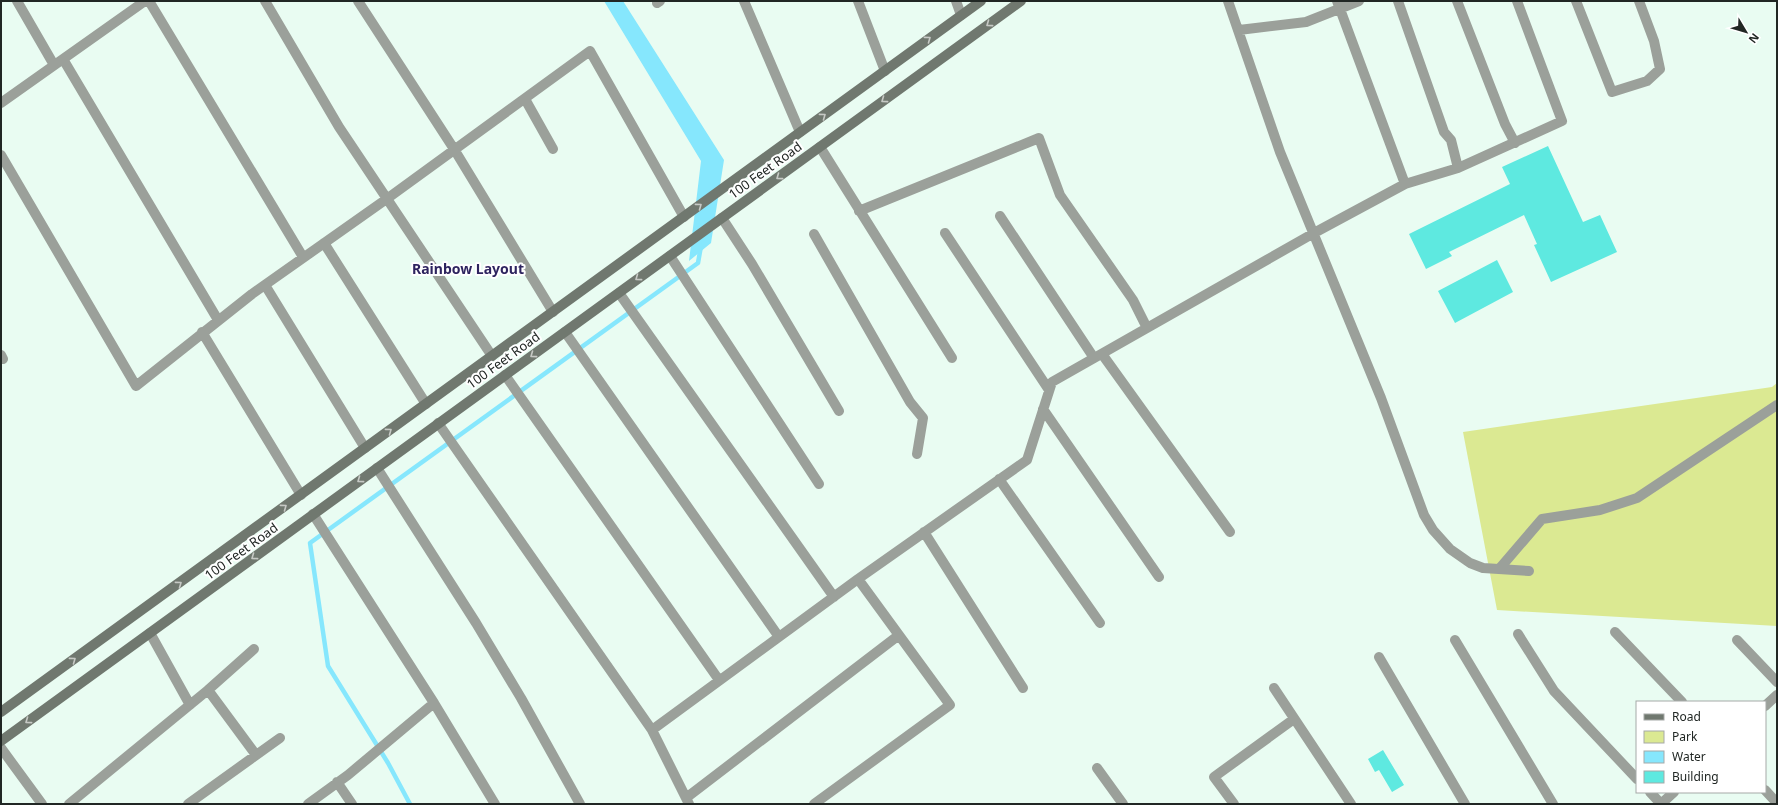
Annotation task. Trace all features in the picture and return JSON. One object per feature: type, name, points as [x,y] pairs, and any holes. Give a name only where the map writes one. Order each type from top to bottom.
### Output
[{"type":"main road","name":"100 Feet Road","points":[[1,712],[981,1]]},
{"type":"main road","name":"100 Feet Road","points":[[1,741],[1021,1]]},
{"type":"street","points":[[17,1],[54,65]]},
{"type":"street","points":[[1,103],[145,1]]},
{"type":"street","points":[[149,1],[303,257]]},
{"type":"street","points":[[265,1],[339,127],[388,198],[492,356]]},
{"type":"street","points":[[358,1],[454,149],[553,312]]},
{"type":"street","points":[[744,1],[800,132]]},
{"type":"street","points":[[858,1],[885,71]]},
{"type":"street","points":[[956,1],[962,15]]},
{"type":"street","points":[[1228,1],[1280,152],[1381,398],[1424,515],[1433,530],[1450,549],[1470,563],[1483,568],[1529,571]]},
{"type":"street","points":[[1239,30],[1296,24],[1338,5],[1359,1]]},
{"type":"street","points":[[1398,1],[1444,132],[1451,140],[1458,168]]},
{"type":"street","points":[[1457,1],[1505,124],[1515,143]]},
{"type":"street","points":[[652,730],[858,579],[1026,460],[1052,382],[1314,233],[1406,184],[1458,168],[1562,121],[1518,1]]},
{"type":"street","points":[[1576,1],[1612,92],[1646,82],[1660,69],[1654,41],[1639,1]]},
{"type":"street","points":[[1338,5],[1406,184]]},
{"type":"street","points":[[1,155],[136,386],[202,332],[265,285],[388,198],[590,51],[684,217]]},
{"type":"street","points":[[63,59],[218,320]]},
{"type":"street","points":[[525,98],[554,149]]},
{"type":"street","points":[[859,211],[1038,138],[1060,195],[1133,300],[1147,328]]},
{"type":"street","points":[[820,147],[952,358]]},
{"type":"street","points":[[1000,216],[1098,356],[1230,532]]},
{"type":"street","points":[[722,218],[752,264],[839,411]]},
{"type":"street","points":[[945,233],[1049,390]]},
{"type":"street","points":[[814,234],[910,402],[923,418],[917,454]]},
{"type":"street","points":[[324,243],[426,404]]},
{"type":"street","points":[[670,256],[819,484]]},
{"type":"street","points":[[265,285],[365,448]]},
{"type":"street","points":[[619,292],[834,597]]},
{"type":"street","points":[[202,332],[301,495]]},
{"type":"street","points":[[565,332],[779,637]]},
{"type":"street","points":[[504,375],[719,680]]},
{"type":"street","points":[[1500,568],[1542,519],[1600,510],[1637,498],[1777,405]]},
{"type":"street","points":[[1043,409],[1159,577]]},
{"type":"street","points":[[438,424],[652,730],[688,801],[899,635]]},
{"type":"street","points":[[377,468],[476,623],[521,698],[580,804]]},
{"type":"street","points":[[999,479],[1100,623]]},
{"type":"street","points":[[313,514],[434,703],[495,804]]},
{"type":"street","points":[[924,532],[1023,688]]},
{"type":"street","points":[[814,804],[950,705],[858,579]]},
{"type":"street","points":[[1615,632],[1681,701]]},
{"type":"street","points":[[150,633],[190,705]]},
{"type":"street","points":[[1518,634],[1554,691],[1636,778]]},
{"type":"street","points":[[1455,640],[1553,804]]},
{"type":"street","points":[[1737,640],[1777,682]]},
{"type":"street","points":[[69,804],[208,690],[254,649]]},
{"type":"street","points":[[1379,657],[1465,804]]},
{"type":"street","points":[[1274,688],[1351,804]]},
{"type":"street","points":[[208,690],[256,755]]},
{"type":"street","points":[[1766,705],[1777,695]]},
{"type":"street","points":[[308,804],[434,703]]},
{"type":"street","points":[[1234,804],[1214,777],[1294,719]]},
{"type":"street","points":[[188,804],[280,738]]},
{"type":"street","points":[[1,748],[42,804]]},
{"type":"street","points":[[1097,768],[1123,804]]},
{"type":"street","points":[[337,782],[352,804]]},
{"type":"street","points":[[1766,791],[1777,803]]},
{"type":"street","points":[[1651,793],[1661,804],[1673,793]]},
{"type":"green space","points":[[1777,383],[1777,626],[1497,610],[1463,432],[1772,387]]},
{"type":"water","points":[[604,1],[623,1],[724,160],[711,243],[689,261],[701,161]]},
{"type":"building","points":[[1548,146],[1583,222],[1600,215],[1617,252],[1551,282],[1534,245],[1537,244],[1524,215],[1449,252],[1452,256],[1426,269],[1409,234],[1510,184],[1502,167]]},
{"type":"building","points":[[1497,260],[1513,292],[1455,323],[1438,291]]},
{"type":"building","points":[[1383,750],[1404,785],[1392,792],[1379,770],[1375,772],[1368,759]]},
{"type":"waterway","points":[[410,804],[388,763],[328,666],[310,543],[698,263],[701,246]]},
{"type":"district","name":"Rainbow Layout","points":[[468,268]]}]
